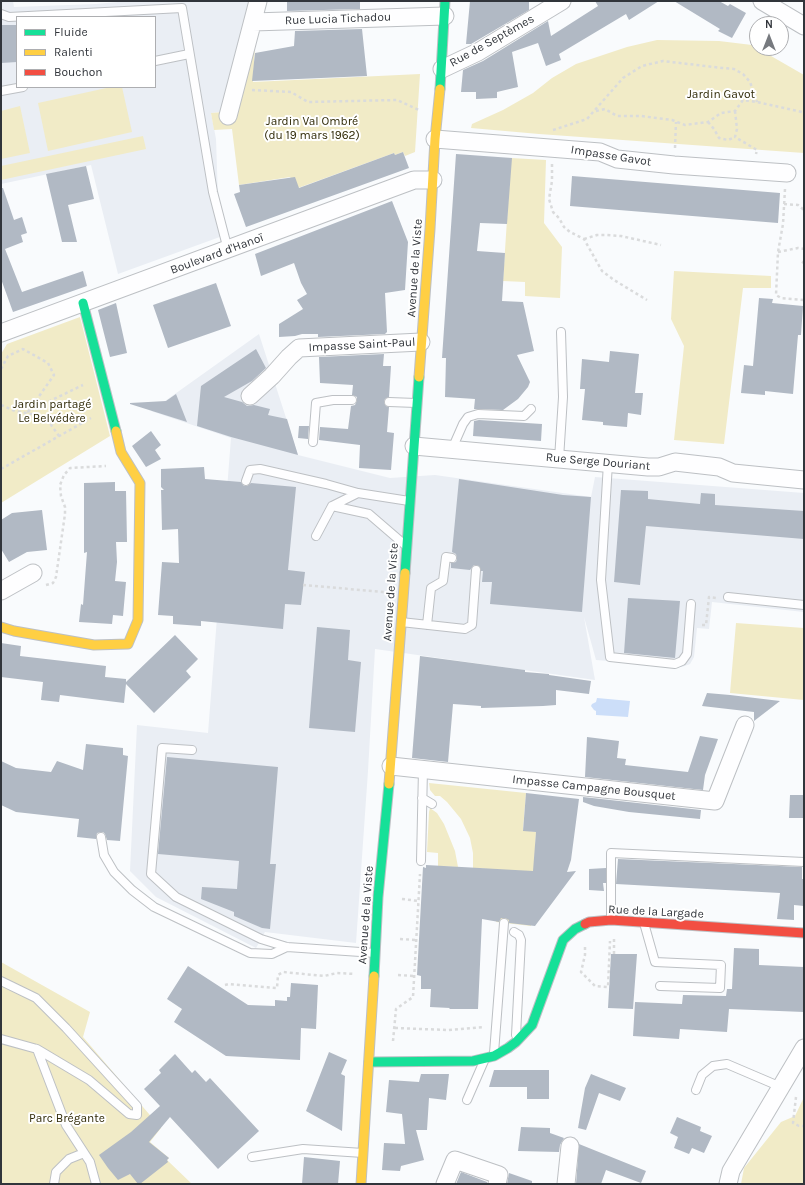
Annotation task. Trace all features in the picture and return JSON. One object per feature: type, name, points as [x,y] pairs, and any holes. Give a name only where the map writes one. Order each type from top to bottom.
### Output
[{"type":"street","points":[[228,116],[258,1]]},
{"type":"street","name":"Rue de Septèmes","points":[[442,69],[478,52],[562,1]]},
{"type":"street","points":[[771,4],[804,26]]},
{"type":"street","name":"Rue Lucia Tichadou","points":[[252,22],[445,8]]},
{"type":"street","name":"Avenue de la Viste","points":[[360,1184],[376,953],[378,897],[391,766],[435,139],[442,69],[445,8]]},
{"type":"street","name":"Impasse Gavot","points":[[435,139],[600,152],[617,159],[674,165],[786,172]]},
{"type":"street","name":"Boulevard d'Hanoï","points":[[1,333],[414,180],[433,180]]},
{"type":"street","points":[[1,627],[14,631],[94,645],[128,644],[138,620],[140,483],[121,452],[83,303]]},
{"type":"street","name":"Impasse Saint-Paul","points":[[250,396],[299,348],[421,342]]},
{"type":"street","name":"Rue Serge Douriant","points":[[414,446],[659,467],[675,462],[719,467],[733,473],[804,480]]},
{"type":"street","points":[[1,591],[33,572]]},
{"type":"street","name":"Impasse Campagne Bousquet","points":[[391,766],[716,801],[746,725]]},
{"type":"street","name":"Rue de la Largade","points":[[369,1062],[473,1061],[490,1057],[516,1042],[532,1025],[564,940],[575,929],[589,922],[611,920],[804,933]]},
{"type":"street","points":[[728,1184],[731,1171],[804,1048]]},
{"type":"street","points":[[566,1184],[570,1146]]},
{"type":"street","points":[[445,1184],[455,1160],[499,1175],[497,1184]]},
{"type":"lane","points":[[28,16],[182,8],[213,192],[228,250]]},
{"type":"lane","points":[[1,14],[9,17],[16,17]]},
{"type":"lane","points":[[156,61],[189,54]]},
{"type":"lane","points":[[1,91],[18,88]]},
{"type":"lane","points":[[558,459],[563,397],[561,332]]},
{"type":"lane","points":[[313,442],[316,403],[333,400],[352,400]]},
{"type":"lane","points":[[389,402],[417,403]]},
{"type":"lane","points":[[452,449],[463,424],[468,417],[478,414],[524,416],[531,409]]},
{"type":"lane","points":[[608,463],[601,580],[610,657],[675,664],[682,661],[687,654],[692,604]]},
{"type":"lane","points":[[246,481],[250,470],[260,469],[358,493],[409,501]]},
{"type":"lane","points":[[316,536],[332,506],[358,493]]},
{"type":"lane","points":[[332,506],[369,514],[406,546]]},
{"type":"lane","points":[[427,625],[431,588],[443,581],[446,558],[452,558]]},
{"type":"lane","points":[[400,622],[465,629],[472,625],[476,570]]},
{"type":"lane","points":[[728,597],[804,604]]},
{"type":"lane","points":[[192,750],[162,748],[150,874],[176,897],[261,939],[288,947],[376,953]]},
{"type":"lane","points":[[421,861],[423,770]]},
{"type":"lane","points":[[422,798],[432,804]]},
{"type":"lane","points":[[101,837],[104,855],[114,872],[132,890],[154,907],[250,953],[272,954],[288,947]]},
{"type":"lane","points":[[611,920],[611,853],[804,862]]},
{"type":"lane","points":[[644,922],[655,962],[721,966],[720,988],[660,986]]},
{"type":"lane","points":[[467,1100],[490,1057],[497,1024],[504,923]]},
{"type":"lane","points":[[514,932],[519,935],[521,940],[516,1042]]},
{"type":"lane","points":[[1,981],[36,998],[137,1106],[137,1115],[129,1114],[89,1080],[37,1049],[1,1040]]},
{"type":"lane","points":[[37,1049],[66,1125],[90,1162],[96,1184]]},
{"type":"lane","points":[[696,1090],[702,1076],[713,1066],[727,1064],[781,1087]]},
{"type":"lane","points":[[252,1157],[303,1149],[363,1153]]},
{"type":"lane","points":[[54,1184],[56,1172],[69,1159],[84,1153]]},
{"type":"path","points":[[552,130],[587,119],[596,111],[623,78],[642,66],[663,61],[734,69],[743,74],[750,82],[757,102]]},
{"type":"path","points":[[235,89],[291,92],[308,102],[397,100],[417,110],[438,110]]},
{"type":"path","points":[[596,111],[605,109],[617,116],[641,116],[685,125],[708,122],[721,113],[735,111],[743,100],[802,112]]},
{"type":"path","points":[[735,111],[737,119],[735,137]]},
{"type":"path","points":[[674,165],[676,122]]},
{"type":"path","points":[[708,122],[719,138],[728,140],[735,137]]},
{"type":"path","points":[[735,137],[757,150],[755,170]]},
{"type":"path","points":[[551,148],[552,181],[549,199],[553,212],[559,218],[564,227],[570,232],[584,239],[602,271],[647,300]]},
{"type":"path","points":[[786,172],[778,252],[776,294],[781,298],[804,300]]},
{"type":"path","points":[[784,204],[798,205],[804,210]]},
{"type":"path","points":[[584,239],[597,235],[621,236],[661,245]]},
{"type":"path","points":[[778,252],[798,248],[804,249]]},
{"type":"path","points":[[804,261],[802,264],[804,266]]},
{"type":"path","points":[[1,369],[8,356],[23,349],[48,363],[54,375],[27,412]]},
{"type":"path","points":[[27,412],[87,382]]},
{"type":"path","points":[[1,405],[15,411],[37,415],[49,422],[59,436]]},
{"type":"path","points":[[1,469],[97,414]]},
{"type":"path","points":[[33,572],[38,584],[48,585],[53,583],[56,578],[65,514],[60,485],[64,474],[70,468],[118,465],[126,460]]},
{"type":"path","points":[[303,585],[373,591]]},
{"type":"path","points":[[706,625],[709,597],[716,598]]},
{"type":"path","points":[[393,1042],[396,1009],[413,997],[420,871]]},
{"type":"path","points":[[402,899],[419,901]]},
{"type":"path","points":[[583,942],[585,955],[581,972],[595,986],[608,987],[610,937]]},
{"type":"path","points":[[614,937],[614,954]]},
{"type":"path","points":[[400,939],[416,940]]},
{"type":"path","points":[[225,984],[277,988],[278,975],[283,972],[324,976],[337,973],[358,974],[359,951]]},
{"type":"path","points":[[398,975],[414,976]]},
{"type":"path","points":[[388,1028],[448,1030],[497,1024]]},
{"type":"path","points":[[793,1117],[793,1123],[799,1126],[804,1126]]},
{"type":"shaded area","points":[[1,1],[13,1],[14,7],[96,4],[129,1],[251,1],[223,112],[211,113],[216,139],[218,198],[228,234],[118,274],[91,165],[1,184]]},
{"type":"shaded area","points":[[259,334],[298,455],[390,478],[435,475],[591,497],[595,477],[804,493],[804,612],[712,602],[709,629],[697,628],[694,657],[690,664],[682,667],[596,660],[584,617],[595,680],[375,649],[356,943],[265,932],[256,948],[156,897],[130,871],[137,725],[208,733],[231,438],[151,411]]},
{"type":"green space","name":"Jardin Gavot","points":[[657,40],[719,41],[749,45],[749,56],[771,56],[804,75],[804,153],[471,128],[472,124],[503,110],[533,93],[552,78],[576,64],[627,47]]},
{"type":"green space","name":"Jardin Val Ombré (du 19 mars 1962)","points":[[255,46],[253,82],[420,74],[415,152],[405,156],[403,152],[395,155],[394,153],[298,188],[290,177],[239,185],[232,129],[214,130],[211,113],[223,112]]},
{"type":"green space","points":[[106,88],[122,88],[132,132],[48,151],[38,103]]},
{"type":"green space","points":[[20,106],[30,153],[1,159],[1,111]]},
{"type":"green space","points":[[143,136],[146,149],[1,180],[1,166]]},
{"type":"green space","points":[[511,158],[546,160],[544,223],[562,247],[560,298],[525,296],[525,282],[503,281]]},
{"type":"green space","points":[[674,271],[771,276],[771,288],[743,288],[724,444],[674,440],[684,346],[671,319]]},
{"type":"green space","name":"Jardin partagé Le Belvédère","points":[[80,317],[110,436],[1,503],[1,354],[7,344]]},
{"type":"green space","points":[[736,623],[804,628],[804,700],[730,693]]},
{"type":"green space","points":[[429,783],[526,793],[523,830],[536,832],[531,926],[496,922],[501,870],[473,868],[473,853],[470,838],[461,819],[447,802],[440,796],[435,796],[430,790]]},
{"type":"green space","points":[[430,808],[437,813],[444,824],[455,851],[458,867],[438,866],[438,853],[427,852]]},
{"type":"green space","name":"Parc Brégante","points":[[1,962],[90,1012],[83,1037],[161,1128],[150,1142],[169,1158],[167,1160],[192,1184],[1,1184]]},
{"type":"green space","points":[[804,1097],[804,1184],[741,1184],[744,1168],[781,1122],[795,1116]]},
{"type":"water","points":[[597,698],[630,701],[628,717],[596,715],[596,711],[591,706],[596,702]]},
{"type":"building","points":[[287,1],[360,1],[360,9],[287,11]]},
{"type":"building","points":[[470,1],[529,1],[529,10],[471,44],[466,44]]},
{"type":"building","points":[[595,1],[659,1],[629,20],[626,14],[559,54],[561,60],[546,66],[538,43],[512,52],[518,87],[497,92],[497,98],[476,99],[476,92],[461,92],[463,70],[483,61],[548,21],[551,36],[598,6]]},
{"type":"building","points":[[674,1],[719,1],[728,6],[730,4],[746,13],[732,38],[718,31],[720,29]]},
{"type":"building","points":[[1,25],[16,25],[16,62],[1,63]]},
{"type":"building","points":[[362,29],[367,76],[252,81],[255,53],[294,46],[295,31]]},
{"type":"building","points":[[403,152],[409,168],[246,227],[234,194],[240,192],[239,185],[295,177],[299,188],[394,153],[395,155]]},
{"type":"building","points":[[456,154],[512,158],[507,224],[480,223],[477,251],[505,253],[502,301],[523,302],[534,351],[517,355],[530,382],[528,387],[518,399],[503,410],[474,409],[475,399],[445,397],[446,358],[442,358]]},
{"type":"building","points":[[86,166],[94,199],[68,205],[77,242],[62,242],[46,174]]},
{"type":"building","points":[[572,176],[780,193],[778,223],[570,206]]},
{"type":"building","points":[[1,188],[3,188],[14,220],[22,217],[27,233],[21,235],[23,242],[5,249],[22,292],[83,271],[87,286],[13,312],[1,279]]},
{"type":"building","points":[[392,201],[408,242],[405,290],[385,293],[387,332],[385,334],[318,337],[318,334],[302,334],[279,337],[279,324],[303,309],[297,300],[307,294],[301,283],[294,263],[261,276],[255,254]]},
{"type":"building","points":[[216,283],[231,326],[168,348],[153,305]]},
{"type":"building","points":[[759,298],[773,299],[772,303],[803,306],[801,335],[798,335],[793,394],[765,391],[765,395],[741,393],[744,365],[753,366]]},
{"type":"building","points":[[116,303],[127,353],[110,357],[98,310]]},
{"type":"building","points":[[256,349],[266,368],[252,381],[224,397],[242,402],[247,406],[254,405],[270,409],[268,415],[287,419],[298,455],[197,426],[201,386]]},
{"type":"building","points":[[610,351],[639,354],[635,393],[643,393],[641,415],[628,413],[627,427],[603,425],[603,422],[582,420],[585,389],[580,389],[582,359],[609,362]]},
{"type":"building","points":[[384,354],[383,366],[391,366],[389,397],[385,399],[384,402],[386,406],[389,407],[387,432],[394,433],[391,470],[359,468],[360,445],[319,440],[320,427],[348,429],[351,406],[355,405],[357,397],[352,395],[353,385],[320,383],[319,357]]},
{"type":"building","points":[[176,394],[187,422],[130,404],[166,401]]},
{"type":"building","points":[[479,420],[542,424],[541,441],[473,436],[474,421]]},
{"type":"building","points":[[299,426],[309,426],[308,439],[298,438]]},
{"type":"building","points":[[151,431],[161,445],[155,450],[161,459],[146,467],[132,446]]},
{"type":"building","points":[[204,467],[205,479],[241,482],[244,486],[251,483],[296,487],[288,570],[305,572],[301,605],[285,604],[283,629],[201,621],[201,626],[173,624],[173,616],[158,615],[162,562],[179,563],[178,529],[162,530],[161,490],[164,490],[161,487],[161,469]]},
{"type":"building","points":[[459,479],[563,495],[591,497],[582,612],[490,604],[492,582],[482,582],[483,571],[481,571],[479,566],[474,565],[470,570],[451,568],[451,563],[456,562],[457,559],[456,554],[452,552]]},
{"type":"building","points":[[115,482],[115,491],[126,491],[127,542],[116,542],[117,562],[115,581],[126,582],[123,616],[113,615],[112,624],[79,622],[81,604],[83,605],[87,552],[84,553],[84,483]]},
{"type":"building","points":[[621,490],[648,491],[648,499],[700,504],[701,493],[715,494],[715,505],[804,511],[804,539],[646,526],[640,585],[614,582]]},
{"type":"building","points":[[42,510],[47,550],[27,552],[9,562],[1,549],[1,520],[12,513]]},
{"type":"building","points":[[628,598],[680,601],[675,658],[624,653]]},
{"type":"building","points":[[317,627],[350,630],[348,660],[361,662],[355,732],[309,728]]},
{"type":"building","points":[[175,635],[198,659],[186,671],[191,677],[154,713],[126,684],[124,703],[60,695],[59,702],[41,700],[43,682],[1,677],[1,643],[21,646],[20,656],[106,666],[105,677],[126,679],[126,682]]},
{"type":"building","points":[[420,656],[525,670],[525,672],[549,674],[591,681],[589,694],[556,690],[556,705],[543,706],[481,708],[481,706],[453,704],[448,762],[412,758]]},
{"type":"building","points":[[707,693],[780,701],[754,721],[754,712],[702,706]]},
{"type":"building","points":[[700,736],[718,739],[705,775],[703,790],[585,777],[587,737],[619,741],[617,758],[626,759],[625,765],[688,772]]},
{"type":"building","points":[[86,744],[123,748],[123,755],[128,756],[120,841],[107,840],[103,832],[97,833],[96,839],[77,837],[79,819],[16,812],[1,805],[1,761],[16,768],[51,772],[57,761],[83,770]]},
{"type":"building","points":[[167,757],[278,767],[270,864],[276,864],[270,929],[262,928],[234,916],[234,912],[201,899],[202,887],[237,889],[239,861],[158,854]]},
{"type":"building","points":[[526,793],[579,799],[571,860],[567,872],[576,871],[535,926],[509,923],[509,920],[505,918],[501,918],[499,922],[482,919],[478,1009],[449,1009],[450,1008],[430,1007],[431,989],[421,989],[421,976],[417,975],[423,867],[426,868],[426,865],[533,871],[536,832],[523,831]]},
{"type":"building","points":[[790,795],[804,795],[804,818],[789,818]]},
{"type":"building","points":[[583,797],[701,810],[700,819],[629,812],[594,806],[583,802]]},
{"type":"building","points":[[618,859],[802,867],[802,879],[804,879],[804,906],[794,905],[794,920],[777,919],[780,893],[616,884]]},
{"type":"building","points":[[606,868],[606,883],[603,883],[604,891],[589,890],[589,869]]},
{"type":"building","points":[[734,948],[759,949],[759,965],[804,967],[804,1012],[729,1009],[727,1032],[680,1029],[679,1039],[633,1036],[635,1002],[682,1004],[683,995],[726,996],[727,989],[732,989]]},
{"type":"building","points":[[611,954],[637,954],[633,1009],[608,1008]]},
{"type":"building","points":[[188,966],[248,1005],[275,1006],[275,1000],[287,1001],[287,997],[290,997],[291,983],[318,985],[316,1029],[301,1028],[300,1060],[226,1056],[174,1022],[182,1009],[167,999]]},
{"type":"building","points":[[329,1052],[347,1060],[341,1074],[345,1076],[342,1131],[306,1111]]},
{"type":"building","points":[[175,1054],[192,1073],[195,1070],[206,1082],[210,1078],[259,1131],[218,1169],[170,1117],[149,1142],[169,1158],[167,1160],[168,1162],[140,1184],[138,1184],[130,1174],[118,1180],[99,1155],[131,1132],[160,1106],[144,1089],[161,1073],[159,1070]]},
{"type":"building","points":[[494,1070],[549,1070],[549,1099],[527,1099],[527,1087],[489,1087]]},
{"type":"building","points":[[421,1074],[449,1074],[446,1100],[429,1098],[427,1130],[416,1130],[424,1160],[401,1166],[400,1171],[382,1170],[384,1143],[405,1144],[402,1114],[386,1112],[389,1080],[419,1082]]},
{"type":"building","points":[[591,1074],[626,1088],[620,1101],[599,1093],[586,1130],[578,1128],[585,1088]]},
{"type":"building","points":[[677,1117],[701,1127],[700,1131],[712,1136],[704,1153],[692,1148],[689,1154],[674,1148],[678,1137],[670,1133]]},
{"type":"building","points":[[521,1127],[550,1128],[550,1133],[564,1138],[560,1145],[559,1152],[518,1151]]},
{"type":"building","points":[[579,1144],[646,1171],[641,1183],[606,1170],[601,1184],[576,1184]]},
{"type":"building","points":[[304,1157],[340,1161],[338,1184],[302,1184]]},
{"type":"building","points":[[461,1172],[487,1182],[487,1184],[456,1184]]},
{"type":"building","points":[[509,1173],[532,1181],[532,1184],[507,1184]]},
{"type":"traffic: fast","points":[[440,89],[445,1]]},
{"type":"traffic: fast","points":[[83,303],[116,431]]},
{"type":"traffic: fast","points":[[405,573],[419,377]]},
{"type":"traffic: fast","points":[[374,976],[378,897],[389,784]]},
{"type":"traffic: fast","points":[[369,1062],[473,1061],[494,1056],[508,1048],[516,1042],[532,1025],[563,940],[575,929],[585,924]]},
{"type":"traffic: slow","points":[[419,377],[435,139],[440,89]]},
{"type":"traffic: slow","points":[[1,627],[14,631],[94,645],[128,644],[138,620],[140,483],[121,452],[116,431]]},
{"type":"traffic: slow","points":[[389,784],[405,573]]},
{"type":"traffic: slow","points":[[361,1184],[374,976]]},
{"type":"traffic: jam","points":[[585,924],[589,922],[611,920],[804,933]]}]
